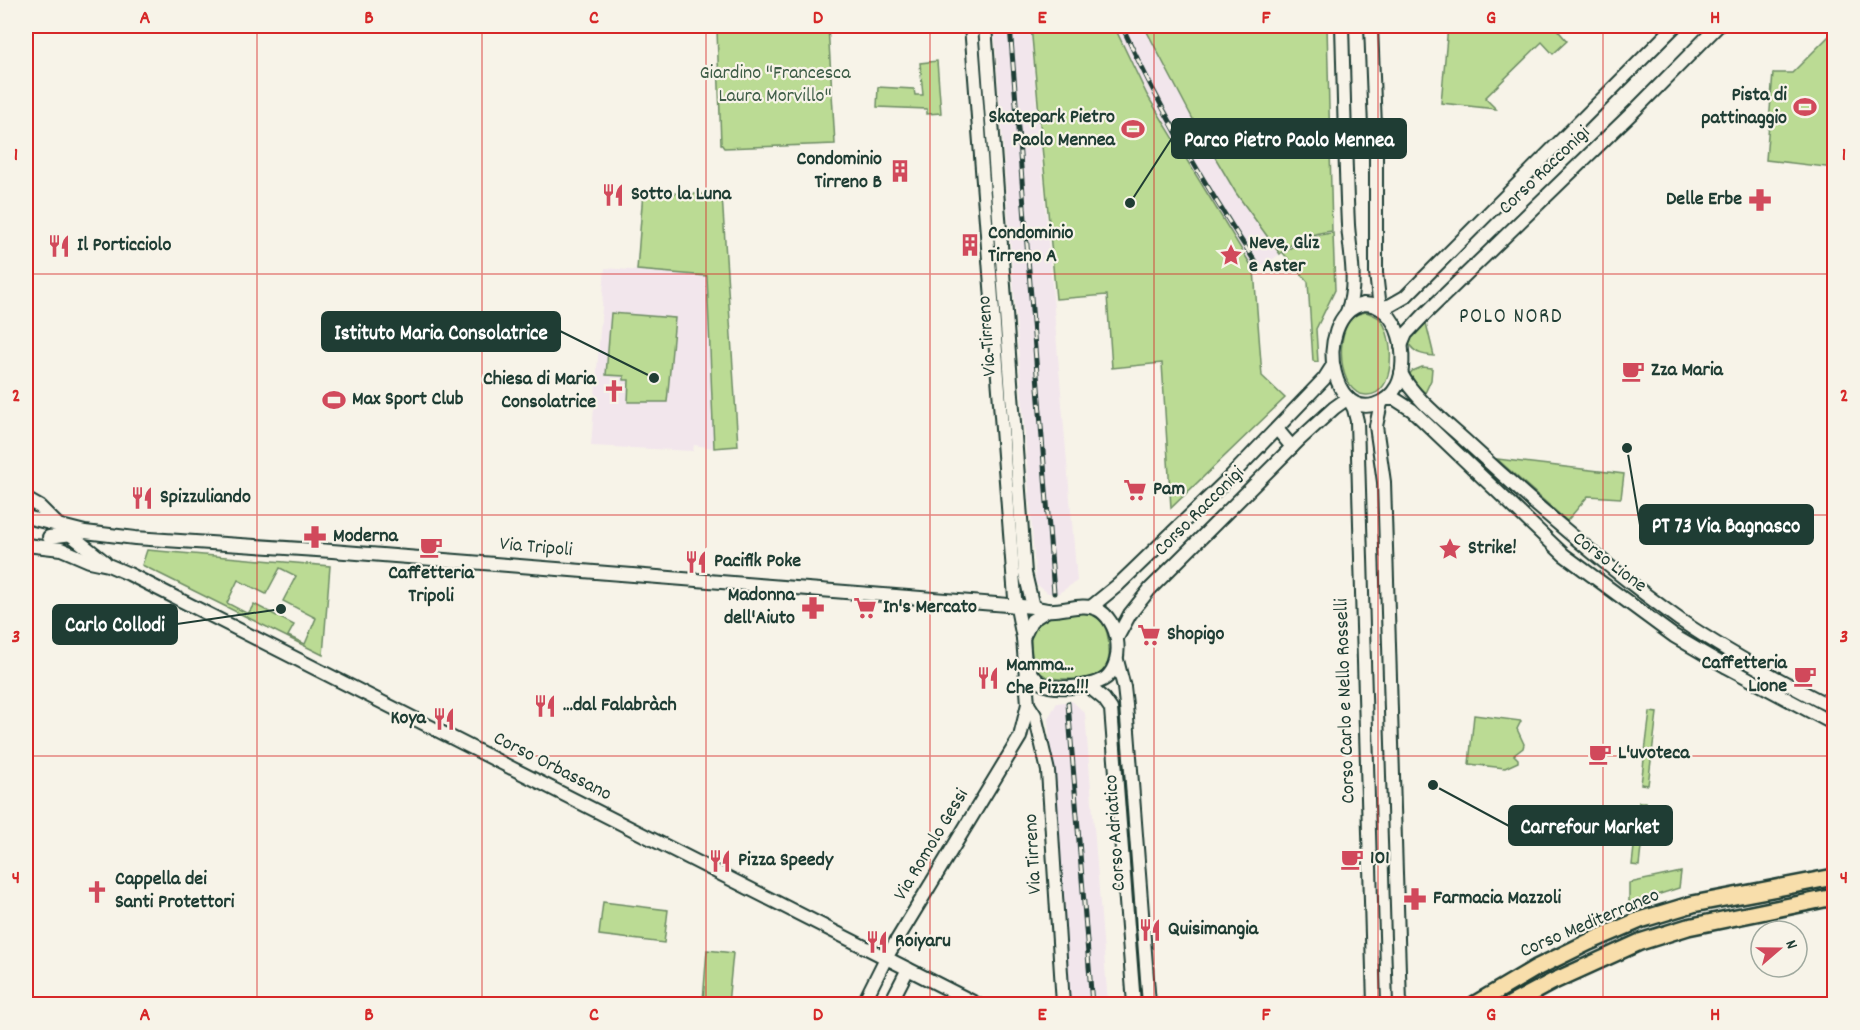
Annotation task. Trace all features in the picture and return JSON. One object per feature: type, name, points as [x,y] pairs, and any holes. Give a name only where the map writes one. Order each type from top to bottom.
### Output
[{"type":"main road","name":"Corso Mediterraneo","points":[[1474,1005],[1536,968],[1640,920],[1693,904],[1834,877]]},
{"type":"main road","name":"Corso Mediterraneo","points":[[1510,1005],[1552,982],[1640,942],[1688,927],[1834,897]]},
{"type":"street","name":"Via Tirreno","points":[[971,26],[1016,606],[1023,638]]},
{"type":"street","name":"Via Tirreno","points":[[984,26],[1025,573],[1034,607]]},
{"type":"street","points":[[1342,26],[1348,226],[1353,287],[1352,300],[1347,312]]},
{"type":"street","points":[[1371,26],[1376,152],[1376,273],[1380,308]]},
{"type":"street","name":"Corso Racconigi","points":[[1380,308],[1405,297],[1675,26]]},
{"type":"street","name":"Corso Racconigi","points":[[1401,346],[1406,334],[1718,26]]},
{"type":"street","points":[[1384,401],[1361,406],[1348,398],[1340,385],[1333,365],[1336,332],[1342,317],[1353,306],[1364,304],[1380,308],[1393,321],[1400,336],[1401,346],[1401,373],[1396,388],[1384,401],[1376,426],[1384,482],[1400,1005]]},
{"type":"street","name":"Corso Racconigi","points":[[1090,607],[1118,585],[1231,476],[1324,379],[1333,365]]},
{"type":"street","name":"Corso Lione","points":[[1401,373],[1407,384],[1436,413],[1580,544],[1695,629],[1794,688],[1834,708]]},
{"type":"street","name":"Corso Racconigi","points":[[1117,638],[1130,614],[1150,589],[1292,447],[1348,398]]},
{"type":"street","name":"Corso Carlo e Nello Rosselli","points":[[1348,398],[1357,421],[1374,1005]]},
{"type":"street","name":"Corso Lione","points":[[1384,401],[1395,399],[1412,410],[1550,543],[1674,636],[1834,724]]},
{"type":"street","points":[[1277,429],[1292,447]]},
{"type":"street","points":[[26,499],[40,507],[69,535],[108,565]]},
{"type":"street","points":[[26,517],[85,532]]},
{"type":"street","points":[[39,546],[49,537],[57,524]]},
{"type":"street","name":"Via Tripoli","points":[[85,532],[1034,607],[1048,610]]},
{"type":"street","points":[[49,537],[85,532]]},
{"type":"street","points":[[26,545],[61,549],[89,561],[108,565]]},
{"type":"street","name":"Corso Orbassano","points":[[108,565],[977,1005]]},
{"type":"street","name":"Via Tripoli","points":[[983,603],[1002,611],[1019,625]]},
{"type":"street","points":[[1025,661],[1033,676],[1042,684],[1062,687],[1087,685],[1104,679],[1111,673],[1117,660],[1117,638],[1107,617],[1099,610],[1090,607],[1048,610],[1032,620],[1023,638],[1028,704]]},
{"type":"street","name":"Corso Adriatico","points":[[1117,660],[1126,705],[1149,1005]]},
{"type":"street","name":"Corso Adriatico","points":[[1087,685],[1103,698],[1111,709],[1134,1005]]},
{"type":"street","name":"Via Tirreno","points":[[1028,704],[1035,715],[1048,771],[1063,1005]]},
{"type":"street","name":"Via Romolo Gessi","points":[[863,1005],[886,958],[1020,737],[1028,704]]},
{"type":"street","points":[[890,1005],[908,969]]},
{"type":"shaded area","points":[[994,26],[1030,26],[1077,581],[1059,593],[1048,593],[1036,584]]},
{"type":"shaded area","points":[[1114,26],[1144,26],[1196,125],[1236,193],[1280,254],[1267,263],[1254,270],[1147,95]]},
{"type":"shaded area","points":[[605,268],[707,276],[714,448],[694,445],[693,451],[591,446]]},
{"type":"shaded area","points":[[1072,701],[1085,713],[1108,1004],[1069,1004],[1048,718],[1057,703]]},
{"type":"green space","name":"Giardino \"Francesca Laura Morvillo\"","points":[[828,26],[835,144],[724,148],[721,144],[717,30]]},
{"type":"green space","points":[[1031,26],[1114,26],[1147,95],[1254,270],[1262,376],[1285,398],[1171,508],[1162,363],[1112,368],[1107,295],[1056,299]]},
{"type":"green space","points":[[1144,26],[1327,26],[1332,231],[1304,238],[1280,254],[1236,193],[1196,125]]},
{"type":"green space","points":[[1448,26],[1554,26],[1567,41],[1553,54],[1542,42],[1485,98],[1496,109],[1441,103]]},
{"type":"green space","points":[[1834,31],[1834,168],[1766,160],[1773,73],[1792,73]]},
{"type":"green space","points":[[937,61],[941,113],[927,114],[927,109],[877,107],[878,87],[914,89],[915,95],[923,95],[920,63]]},
{"type":"green space","points":[[643,192],[722,195],[738,446],[714,448],[707,276],[637,270]]},
{"type":"green space","points":[[1333,233],[1335,290],[1316,329],[1318,362],[1313,361],[1308,282],[1283,253],[1307,239]]},
{"type":"green space","points":[[1366,312],[1379,318],[1384,326],[1390,349],[1390,363],[1383,386],[1376,393],[1366,395],[1356,392],[1349,384],[1344,374],[1342,348],[1347,324],[1353,317]]},
{"type":"green space","points":[[611,313],[675,318],[667,402],[628,402],[629,380],[624,380],[624,376],[606,375]]},
{"type":"green space","points":[[1426,323],[1434,356],[1417,352],[1409,344],[1411,338]]},
{"type":"green space","points":[[1422,367],[1432,368],[1431,380],[1425,393],[1409,375],[1412,371]]},
{"type":"green space","points":[[1497,459],[1624,474],[1621,498],[1588,496],[1567,521]]},
{"type":"green space","points":[[147,550],[330,566],[323,655],[142,565]],"holes":[[[280,568],[296,576],[283,601],[316,618],[305,644],[288,636],[294,625],[254,604],[248,614],[227,603],[238,580],[266,594]]]},
{"type":"green space","points":[[1081,613],[1099,619],[1105,628],[1109,651],[1106,667],[1097,676],[1087,678],[1060,679],[1041,674],[1033,659],[1031,631],[1033,627],[1037,622],[1049,617]]},
{"type":"green space","points":[[1650,712],[1657,713],[1648,785],[1641,784]]},
{"type":"green space","points":[[1474,715],[1521,721],[1517,729],[1524,744],[1523,748],[1514,755],[1518,762],[1505,768],[1469,764]]},
{"type":"green space","points":[[1639,802],[1646,802],[1639,866],[1632,865]]},
{"type":"green space","points":[[1681,872],[1679,888],[1629,904],[1629,883]]},
{"type":"green space","points":[[603,902],[668,910],[664,943],[599,935]]},
{"type":"green space","points":[[707,950],[733,953],[728,1004],[703,1001]]},
{"type":"railway","points":[[1010,26],[1054,593]]},
{"type":"railway","points":[[1122,26],[1185,149],[1258,266]]},
{"type":"railway","points":[[1068,703],[1092,1004]]},
{"type":"place","name":"Pista di pattinaggio","points":[[1805,107]]},
{"type":"place","name":"Skatepark Pietro Paolo Mennea","points":[[1133,129]]},
{"type":"place","name":"Condominio Tirreno B","points":[[900,171]]},
{"type":"place","name":"Sotto la Luna","points":[[613,195]]},
{"type":"place","name":"Delle Erbe","points":[[1760,200]]},
{"type":"place","name":"Parco Pietro Paolo Mennea","points":[[1130,203]]},
{"type":"place","name":"Condominio Tirreno A","points":[[970,245]]},
{"type":"place","name":"Il Porticciolo","points":[[59,246]]},
{"type":"place","name":"Neve, Gliz e Aster","points":[[1231,255]]},
{"type":"place","name":"Zza Maria","points":[[1633,371]]},
{"type":"place","name":"Istituto Maria Consolatrice","points":[[654,378]]},
{"type":"place","name":"Chiesa di Maria Consolatrice","points":[[614,391]]},
{"type":"place","name":"Max Sport Club","points":[[334,400]]},
{"type":"place","name":"PT 73 Via Bagnasco","points":[[1627,448]]},
{"type":"place","name":"Pam","points":[[1135,490]]},
{"type":"place","name":"Spizzuliando","points":[[142,498]]},
{"type":"place","name":"Moderna","points":[[315,537]]},
{"type":"place","name":"Caffetteria Tripoli","points":[[431,547]]},
{"type":"place","name":"Strike!","points":[[1450,549]]},
{"type":"place","name":"Pacifik Poke","points":[[696,562]]},
{"type":"place","name":"Madonna dell'Aiuto","points":[[813,608]]},
{"type":"place","name":"In's Mercato","points":[[865,608]]},
{"type":"place","name":"Carlo Collodi","points":[[281,609]]},
{"type":"place","name":"Shopigo","points":[[1149,635]]},
{"type":"place","name":"Caffetteria Lione","points":[[1805,676]]},
{"type":"place","name":"Mamma... Che Pizza!!!","points":[[988,678]]},
{"type":"place","name":"...dal Falabràch","points":[[545,706]]},
{"type":"place","name":"Koya","points":[[444,719]]},
{"type":"place","name":"L'uvoteca","points":[[1600,754]]},
{"type":"place","name":"Carrefour Market","points":[[1433,785]]},
{"type":"place","name":"101","points":[[1352,859]]},
{"type":"place","name":"Pizza Speedy","points":[[720,861]]},
{"type":"place","name":"Cappella dei Santi Protettori","points":[[97,892]]},
{"type":"place","name":"Farmacia Mazzoli","points":[[1415,899]]},
{"type":"place","name":"Quisimangia","points":[[1150,930]]},
{"type":"place","name":"Roiyaru","points":[[877,942]]},
{"type":"district","name":"POLO NORD","points":[[1511,318]]}]
